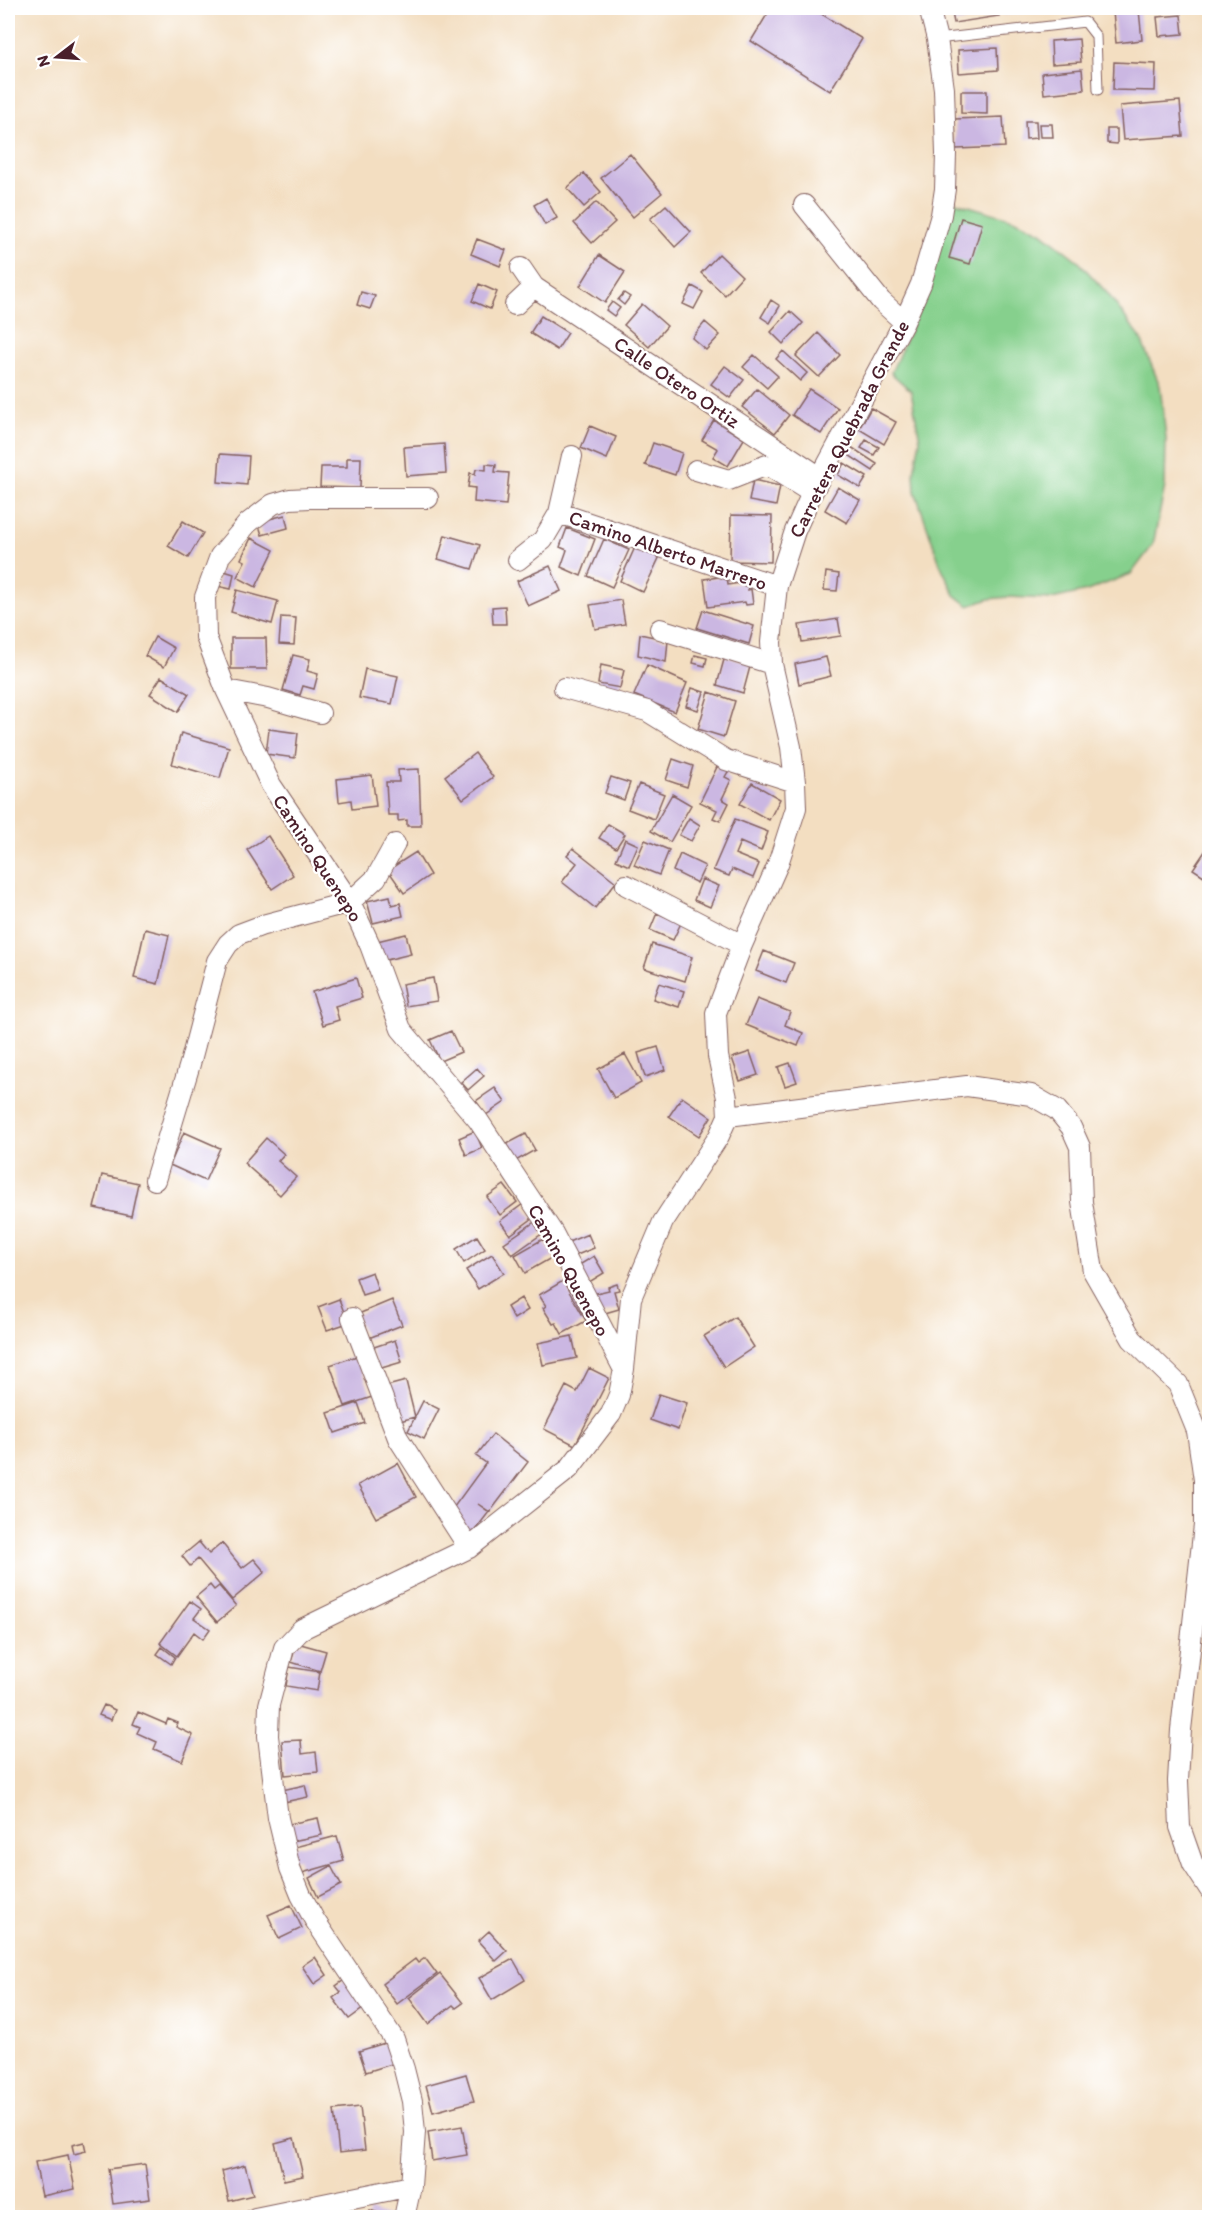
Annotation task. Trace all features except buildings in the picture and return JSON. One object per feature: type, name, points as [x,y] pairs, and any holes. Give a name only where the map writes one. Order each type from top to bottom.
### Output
[{"type":"street","name":"Carretera Quebrada Grande","points":[[728,1116],[727,1098],[718,1056],[716,1013],[787,839],[796,808],[791,747],[772,664],[771,642],[777,586],[795,531],[816,485],[904,322],[921,284],[932,248],[945,189],[944,89],[937,39],[929,8]]},
{"type":"street","points":[[804,205],[881,301],[904,322]]},
{"type":"street","points":[[514,305],[534,286],[521,268]]},
{"type":"street","name":"Calle Otero Ortiz","points":[[534,286],[816,485]]},
{"type":"street","points":[[518,560],[543,540],[559,513],[572,456]]},
{"type":"street","points":[[696,470],[729,480],[767,465],[816,485]]},
{"type":"street","name":"Camino Quenepo","points":[[428,498],[290,499],[273,504],[248,523],[220,556],[205,597],[206,637],[226,690],[271,785],[350,902],[370,945],[401,1029],[478,1120],[553,1233],[624,1369]]},
{"type":"street","name":"Camino Alberto Marrero","points":[[559,513],[777,586]]},
{"type":"street","points":[[660,629],[772,664]]},
{"type":"street","points":[[564,688],[647,711],[726,760],[795,782]]},
{"type":"street","points":[[226,690],[268,698],[320,713]]},
{"type":"street","points":[[155,1180],[190,1064],[217,961],[228,944],[239,934],[263,925],[350,902],[376,878],[395,844]]},
{"type":"street","points":[[626,885],[742,945]]},
{"type":"street","points":[[404,2217],[411,2186],[415,2132],[412,2101],[404,2069],[394,2038],[314,1919],[301,1895],[290,1868],[282,1837],[268,1736],[269,1705],[284,1648],[302,1629],[469,1548],[569,1469],[611,1414],[619,1395],[631,1298],[663,1222],[719,1136],[728,1116],[967,1086],[1031,1095],[1057,1110],[1071,1127],[1080,1147],[1082,1202],[1093,1271],[1132,1338],[1178,1384],[1197,1431],[1204,1480],[1204,1525],[1181,1730],[1178,1781],[1180,1827],[1193,1864],[1209,1890]]},
{"type":"street","points":[[352,1318],[398,1438],[469,1548]]},
{"type":"street","points":[[255,2217],[411,2186]]},
{"type":"lane","points":[[937,39],[1085,22],[1096,36],[1098,90]]},
{"type":"green space","points":[[952,201],[1016,220],[1041,232],[1077,260],[1108,294],[1140,337],[1160,386],[1166,438],[1165,486],[1153,545],[1131,574],[1087,591],[1052,599],[1008,597],[989,599],[969,606],[955,595],[940,564],[915,491],[914,472],[920,440],[911,391],[891,373],[919,309]]}]
